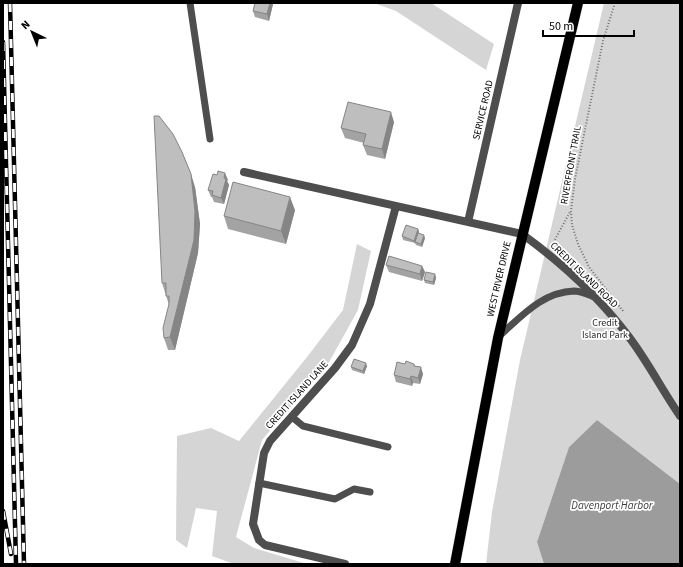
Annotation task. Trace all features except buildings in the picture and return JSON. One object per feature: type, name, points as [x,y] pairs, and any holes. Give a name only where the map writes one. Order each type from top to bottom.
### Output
[{"type":"main road","name":"WEST RIVER DRIVE","points":[[455,564],[498,338],[578,3]]},
{"type":"street","name":"SERVICE ROAD","points":[[468,222],[518,3]]},
{"type":"street","points":[[244,172],[522,234]]},
{"type":"street","name":"CREDIT ISLAND LANE","points":[[344,564],[265,545],[259,540],[253,524],[264,453],[270,441],[336,368],[352,345],[370,304],[396,206]]},
{"type":"street","name":"CREDIT ISLAND ROAD","points":[[522,234],[548,253],[609,311],[651,369],[680,416]]},
{"type":"lane","points":[[190,3],[210,139]]},
{"type":"lane","points":[[498,338],[538,302],[555,294],[576,291],[595,298]]},
{"type":"lane","points":[[292,417],[303,426],[388,447]]},
{"type":"lane","points":[[259,483],[335,500],[354,489],[370,492]]},
{"type":"path","name":"RIVERFRONT TRAIL","points":[[615,3],[603,41],[575,179],[571,211],[572,225],[578,244],[589,267],[624,314]]},
{"type":"path","points":[[548,253],[571,211]]},
{"type":"green space","points":[[374,3],[431,3],[494,44],[486,70],[396,11]]},
{"type":"green space","name":"Credit Island Park","points":[[604,3],[680,3],[680,484],[597,420],[569,447],[537,542],[544,564],[486,564],[492,512],[520,360]]},
{"type":"green space","points":[[357,244],[371,251],[358,310],[328,364],[262,440],[236,537],[254,548],[307,564],[234,564],[212,556],[217,511],[196,508],[187,548],[176,540],[177,436],[211,428],[239,441],[343,310]]},
{"type":"water","name":"Davenport Harbor","points":[[597,420],[680,484],[680,564],[544,564],[537,542],[569,447]]},
{"type":"railway","points":[[10,3],[24,564]]},
{"type":"railway","points":[[3,42],[16,564]]},
{"type":"railway","points":[[3,511],[11,554]]}]
